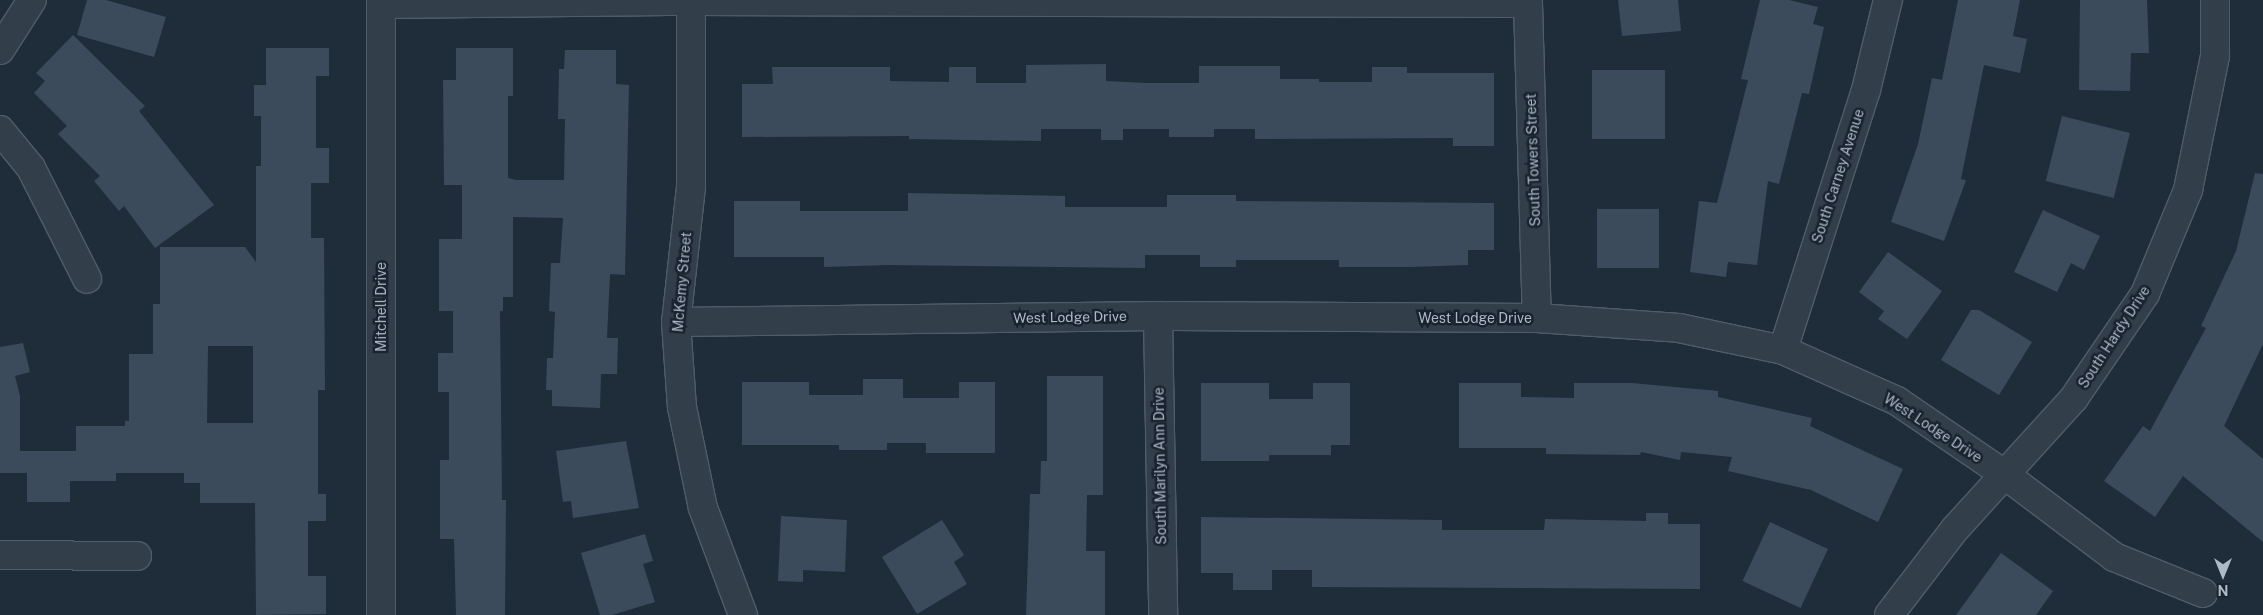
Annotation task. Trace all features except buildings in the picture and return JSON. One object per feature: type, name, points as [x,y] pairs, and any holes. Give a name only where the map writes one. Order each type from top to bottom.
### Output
[{"type":"street","points":[[0,50],[32,0]]},
{"type":"street","points":[[381,2],[691,0]]},
{"type":"street","name":"South Towers Street","points":[[691,0],[1528,3],[1537,318]]},
{"type":"street","name":"McKemy Street","points":[[691,0],[691,187],[676,322],[682,407],[703,508],[743,615]]},
{"type":"street","name":"South Carney Avenue","points":[[1783,350],[1866,90],[1888,0]]},
{"type":"street","name":"South Hardy Drive","points":[[1889,615],[1955,529],[2074,398],[2145,294],[2188,190],[2215,56],[2215,0]]},
{"type":"street","name":"Mitchell Drive","points":[[381,2],[381,615]]},
{"type":"street","points":[[0,130],[31,168],[87,279]]},
{"type":"street","name":"West Lodge Drive","points":[[676,322],[1158,316],[1537,318],[1679,328],[1783,350],[1897,401],[2004,474],[2114,557],[2203,593]]},
{"type":"street","name":"South Marilyn Ann Drive","points":[[1158,316],[1163,615]]},
{"type":"street","points":[[0,556],[138,556]]}]
